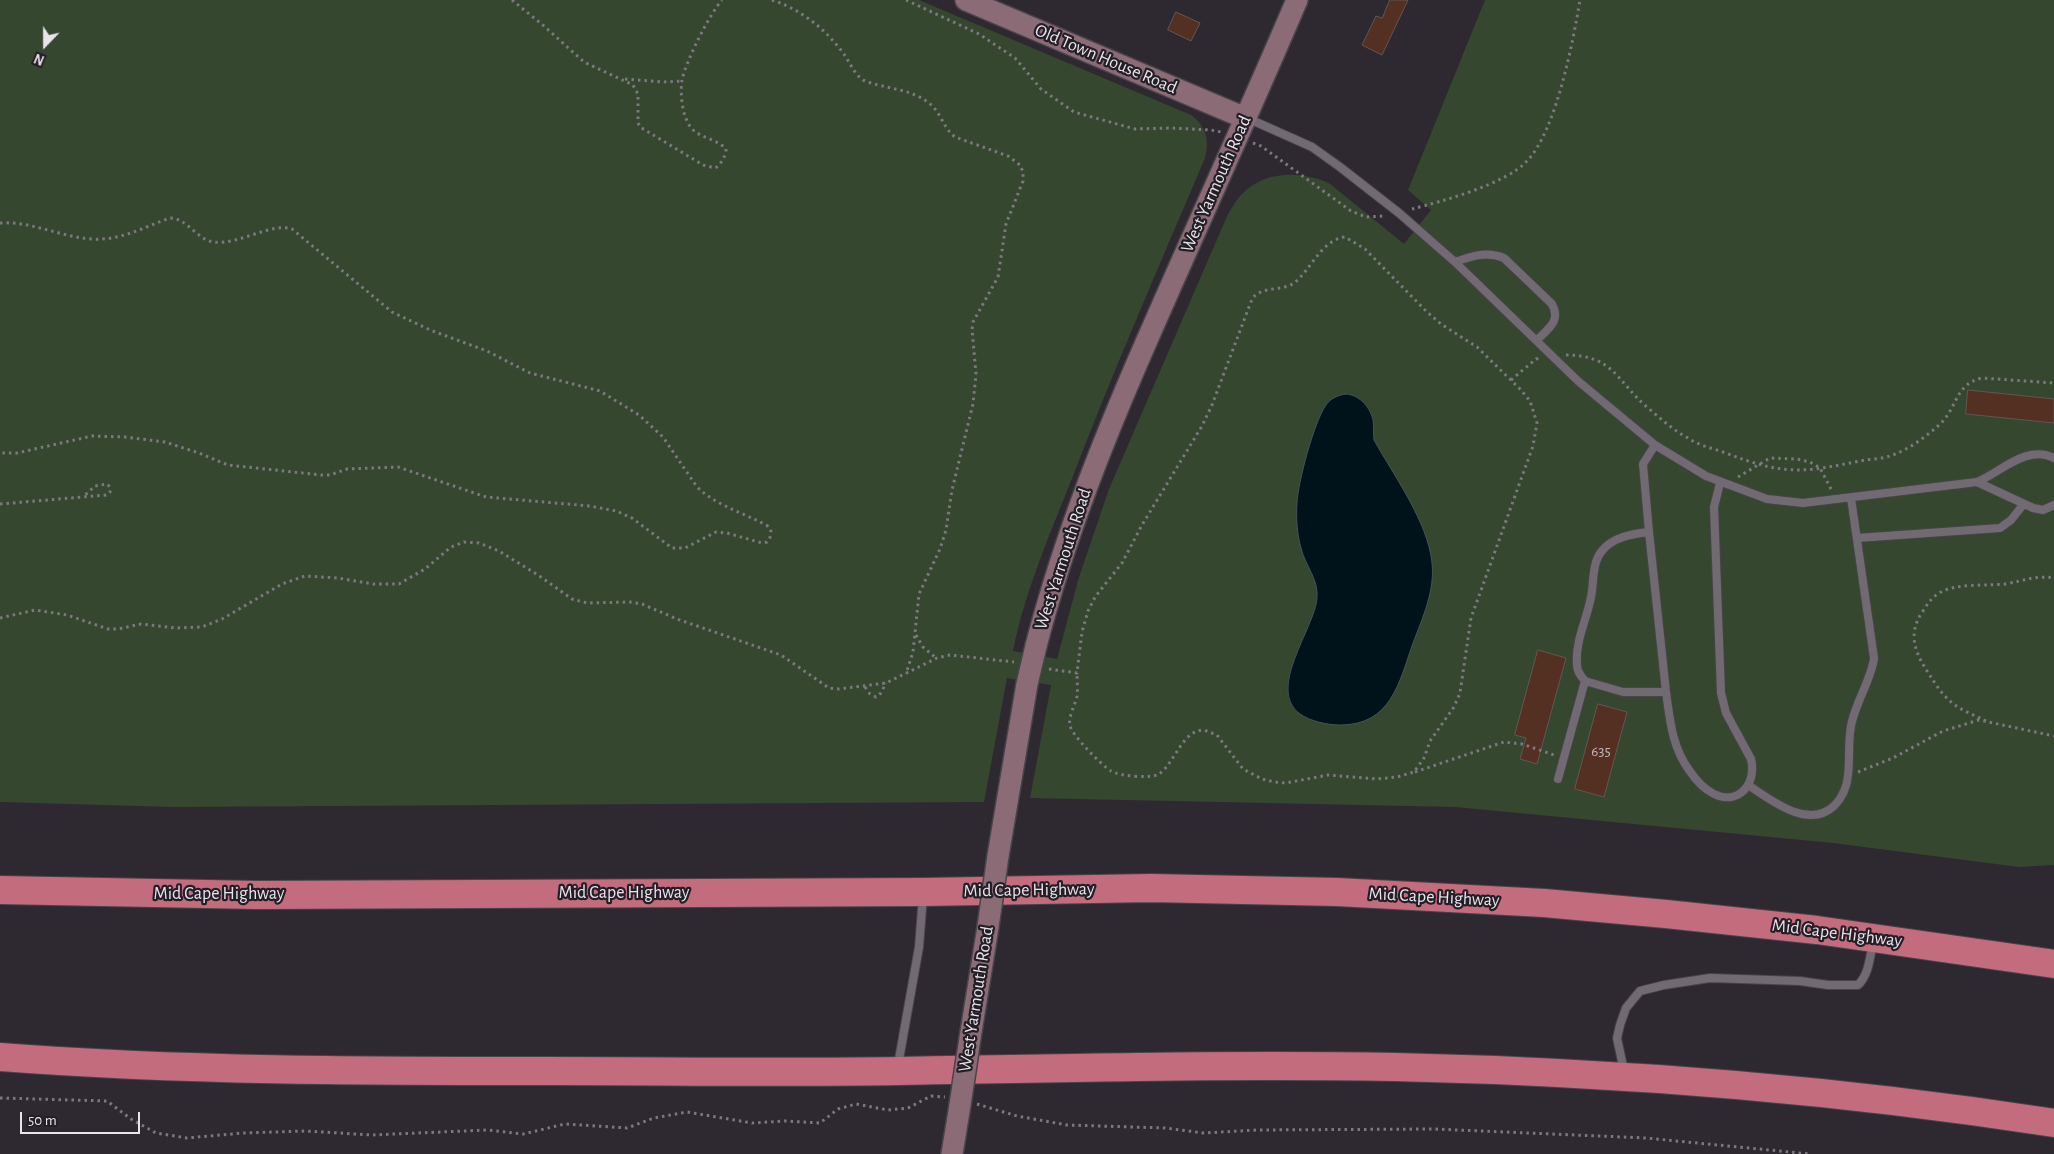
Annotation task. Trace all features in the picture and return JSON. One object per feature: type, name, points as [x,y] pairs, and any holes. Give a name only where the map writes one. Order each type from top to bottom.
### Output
[{"type":"highway","name":"Mid Cape Highway","points":[[0,890],[237,895],[923,892],[1151,888],[1408,895],[1544,903],[1666,914],[1874,938],[2054,964]]},
{"type":"highway","points":[[0,1057],[192,1068],[318,1071],[897,1071],[1161,1067],[1394,1067],[1496,1070],[1626,1077],[1798,1090],[1984,1112],[2054,1123]]},
{"type":"main road","name":"Old Town House Road","points":[[966,0],[1245,118]]},
{"type":"main road","name":"West Yarmouth Road","points":[[952,1154],[998,856],[1027,684],[1059,563],[1089,478],[1122,397],[1297,0]]},
{"type":"lane","points":[[1245,118],[1312,147],[1399,212],[1455,262],[1578,381],[1655,445],[1687,466],[1723,484],[1767,499],[1803,503],[1977,482],[2024,456],[2041,453],[2054,458]]},
{"type":"lane","points":[[1455,262],[1483,254],[1504,258],[1552,304],[1557,312],[1556,318],[1537,340]]},
{"type":"lane","points":[[1655,445],[1644,464],[1649,532],[1666,692],[1674,743],[1683,761],[1698,781],[1709,791],[1720,796],[1737,795],[1748,785],[1753,769],[1751,759],[1726,713],[1720,693],[1714,507],[1723,484]]},
{"type":"lane","points":[[1977,482],[2024,505],[2042,510],[2054,505]]},
{"type":"lane","points":[[1748,785],[1790,810],[1806,815],[1828,811],[1839,800],[1845,789],[1848,775],[1851,724],[1857,702],[1874,658],[1851,498]]},
{"type":"lane","points":[[1857,538],[2000,528],[2011,520],[2024,505]]},
{"type":"lane","points":[[1649,532],[1631,534],[1615,540],[1602,551],[1596,560],[1591,598],[1578,649],[1577,664],[1579,674],[1585,681],[1623,692],[1666,692]]},
{"type":"lane","points":[[1558,779],[1585,681]]},
{"type":"lane","points":[[897,1071],[919,947],[923,892]]},
{"type":"lane","points":[[1626,1077],[1617,1038],[1626,1008],[1640,991],[1664,984],[1710,978],[1858,985],[1868,970],[1874,938]]},
{"type":"path","points":[[512,0],[584,62],[622,78],[633,85],[638,94],[638,123],[640,128],[703,165],[715,168],[719,166],[726,153],[726,149],[700,135],[688,123],[681,94],[682,81],[708,20],[722,0]]},
{"type":"path","points":[[772,0],[788,5],[804,14],[819,26],[840,49],[857,76],[863,80],[906,91],[919,97],[936,110],[950,133],[955,137],[1016,160],[1023,172],[1023,181],[1006,224],[998,277],[972,329],[976,374],[973,404],[952,490],[946,530],[940,550],[919,594],[913,652],[906,674]]},
{"type":"path","points":[[906,0],[980,34],[1015,58],[1041,89],[1074,112],[1136,129],[1211,130]]},
{"type":"path","points":[[1261,146],[1358,215],[1366,217],[1381,216],[1435,203],[1509,174],[1527,161],[1542,139],[1557,104],[1577,22],[1580,0]]},
{"type":"path","points":[[622,78],[652,82],[682,81]]},
{"type":"path","points":[[0,222],[25,224],[72,236],[95,239],[116,237],[170,218],[176,218],[203,237],[216,242],[234,241],[275,229],[292,229],[392,312],[430,330],[487,351],[530,373],[600,391],[632,410],[653,426],[663,437],[697,487],[724,507],[766,524],[771,529],[771,534],[767,542],[762,543],[727,533],[716,532],[685,548],[677,548],[666,545],[632,518],[603,508],[495,499],[398,467],[347,469],[330,475],[245,468],[228,465],[183,448],[144,438],[92,436],[17,453],[0,453]]},
{"type":"path","points":[[1414,772],[1422,762],[1430,742],[1460,694],[1471,618],[1536,434],[1537,422],[1532,406],[1521,390],[1477,347],[1441,324],[1365,250],[1345,237],[1332,242],[1291,285],[1260,292],[1252,299],[1212,405],[1202,426],[1142,525],[1122,563],[1094,597],[1088,611],[1082,632],[1077,673],[1077,696],[1070,724],[1072,731],[1110,771],[1131,776],[1156,776],[1164,770],[1192,734],[1204,730],[1217,735],[1243,770],[1262,779],[1274,782],[1286,782],[1328,775],[1377,779],[1397,777],[1414,772],[1504,742],[1522,744],[1565,758]]},
{"type":"path","points":[[1511,380],[1536,359],[1553,355],[1575,355],[1598,361],[1608,366],[1617,374],[1639,400],[1688,438],[1759,464],[1788,471],[1820,468],[1890,456],[1914,444],[1946,418],[1958,394],[1965,385],[1973,380],[1982,378],[2054,383]]},
{"type":"path","points":[[1723,484],[1774,457],[1805,461],[1820,468],[1837,500]]},
{"type":"path","points":[[0,504],[83,497],[107,494],[110,488],[107,484],[95,486],[83,497]]},
{"type":"path","points":[[0,618],[35,610],[67,615],[108,629],[141,624],[176,628],[202,627],[222,619],[282,584],[305,576],[338,578],[373,584],[399,584],[425,569],[451,548],[464,542],[480,543],[516,560],[572,599],[587,603],[630,602],[642,604],[676,619],[781,655],[829,688],[839,690],[886,683],[937,658],[962,655],[1022,664]]},
{"type":"path","points":[[1986,721],[1958,707],[1948,699],[1920,662],[1914,644],[1914,629],[1920,616],[1934,597],[1951,588],[2007,584],[2041,576],[2054,578]]},
{"type":"path","points":[[915,635],[923,647],[937,658]]},
{"type":"path","points":[[1040,667],[1077,673]]},
{"type":"path","points":[[865,687],[870,694],[876,697],[881,693],[886,683]]},
{"type":"path","points":[[1848,775],[1893,758],[1943,731],[1979,720],[2054,736]]},
{"type":"path","points":[[0,1098],[107,1101],[131,1119],[156,1133],[187,1138],[243,1133],[306,1131],[372,1135],[487,1130],[523,1134],[565,1124],[626,1128],[654,1118],[687,1112],[752,1123],[786,1121],[820,1123],[838,1109],[856,1104],[888,1110],[908,1108],[932,1096],[961,1101],[1017,1116],[1066,1125],[1122,1125],[1204,1132],[1256,1130],[1434,1130],[1646,1138],[1810,1154]]},
{"type":"green space","points":[[0,0],[919,0],[1191,115],[1206,134],[1205,158],[1089,436],[1039,563],[1018,629],[1013,651],[1057,659],[1079,577],[1109,489],[1228,214],[1241,195],[1261,181],[1283,175],[1307,176],[1329,183],[1404,244],[1431,210],[1408,190],[1485,0],[2054,0],[2054,865],[2019,867],[1833,843],[1455,807],[1030,798],[1051,685],[1007,678],[984,802],[174,807],[0,802]]},
{"type":"shaded area","points":[[1345,394],[1359,399],[1369,410],[1373,420],[1374,440],[1409,500],[1424,532],[1432,563],[1432,583],[1424,613],[1403,673],[1390,699],[1382,710],[1371,718],[1357,723],[1340,725],[1319,722],[1300,714],[1291,703],[1288,690],[1295,658],[1309,625],[1317,598],[1316,585],[1303,554],[1298,531],[1297,508],[1300,481],[1307,453],[1321,413],[1330,401]]},
{"type":"building","points":[[1390,0],[1408,0],[1382,55],[1362,45],[1376,16],[1382,18]]},
{"type":"building","points":[[1176,12],[1200,23],[1191,41],[1168,30]]},
{"type":"building","points":[[1968,390],[2054,399],[2054,423],[1966,414]]},
{"type":"building","points":[[1538,650],[1566,658],[1537,764],[1520,759],[1526,738],[1515,735]]},
{"type":"building","points":[[1598,704],[1627,712],[1604,797],[1575,789]]}]
